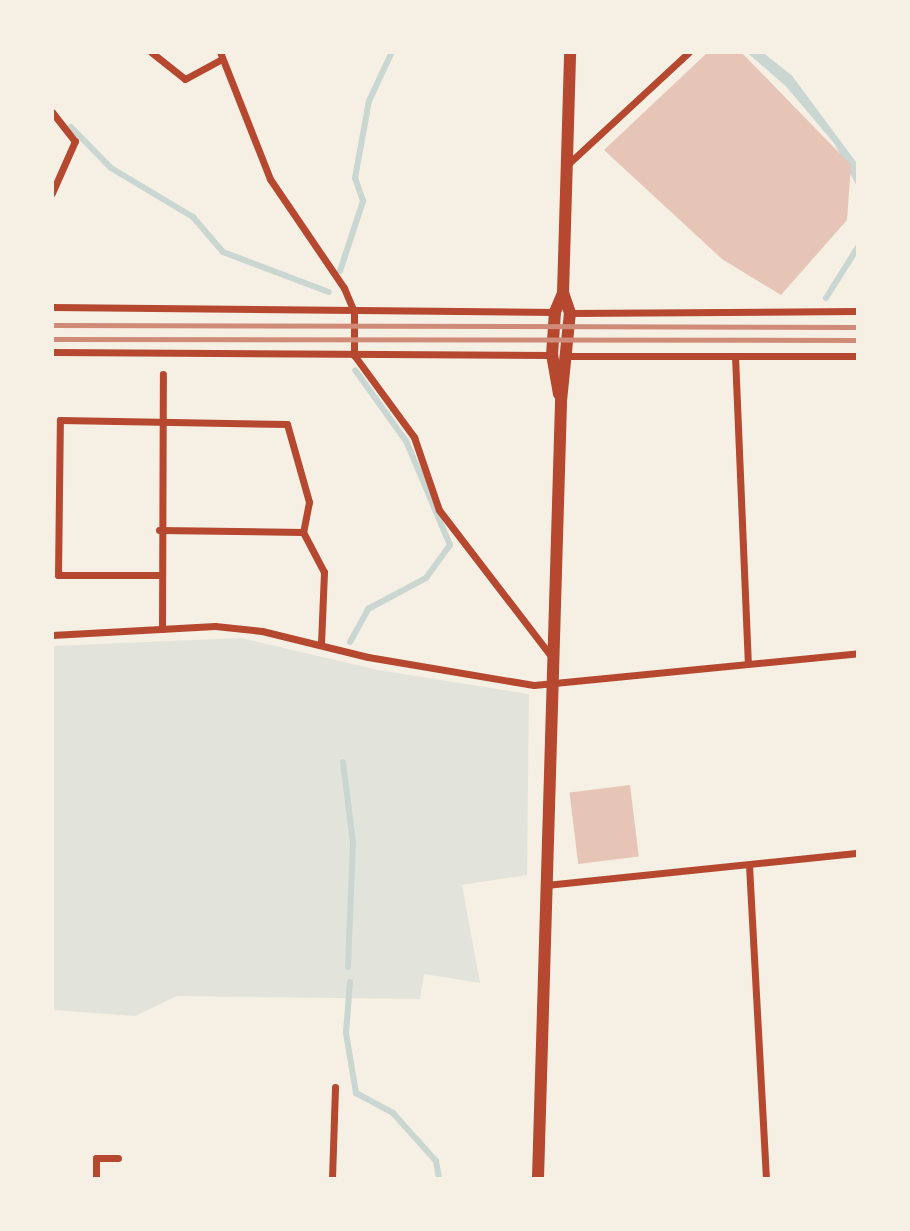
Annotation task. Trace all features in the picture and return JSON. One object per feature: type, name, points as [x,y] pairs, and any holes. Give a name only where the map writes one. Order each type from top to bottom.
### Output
[{"type":"street","points":[[150,52],[185,79],[221,56],[270,179],[354,311],[354,355],[414,437],[439,510],[457,540],[552,658]]},
{"type":"street","points":[[561,401],[552,355],[555,312],[563,293],[570,52]]},
{"type":"street","points":[[567,165],[689,52]]},
{"type":"street","points":[[52,112],[75,141],[52,193]]},
{"type":"street","points":[[538,1178],[561,401],[569,356],[570,313],[563,293]]},
{"type":"street","points":[[52,307],[555,312]]},
{"type":"street","points":[[570,313],[858,312]]},
{"type":"street","points":[[52,352],[552,355]]},
{"type":"street","points":[[569,356],[858,356]]},
{"type":"street","points":[[735,356],[748,661]]},
{"type":"street","points":[[162,629],[159,530],[163,374]]},
{"type":"street","points":[[161,575],[58,575],[60,420],[287,424],[309,502],[303,532],[324,572],[321,644]]},
{"type":"street","points":[[159,530],[303,532]]},
{"type":"street","points":[[52,635],[232,628],[321,644],[423,667],[552,684],[748,661],[858,653]]},
{"type":"street","points":[[546,885],[858,853]]},
{"type":"street","points":[[749,865],[766,1178]]},
{"type":"street","points":[[332,1178],[335,1087]]},
{"type":"street","points":[[96,1178],[96,1158],[118,1157]]},
{"type":"shaded area","points":[[241,638],[378,670],[529,694],[527,875],[462,885],[480,983],[424,974],[420,999],[177,996],[135,1016],[53,1010],[53,646]]},
{"type":"building","points":[[708,52],[741,52],[851,165],[847,220],[781,295],[722,259],[604,150]]},
{"type":"building","points":[[630,785],[639,856],[578,864],[569,792]]},
{"type":"waterway","points":[[340,271],[363,201],[355,178],[369,101],[392,52]]},
{"type":"waterway","points":[[751,52],[788,84],[837,142],[858,182]]},
{"type":"waterway","points":[[757,52],[790,78],[858,170]]},
{"type":"waterway","points":[[71,127],[111,168],[193,217],[223,252],[329,292]]},
{"type":"waterway","points":[[826,298],[858,247]]},
{"type":"waterway","points":[[350,642],[368,609],[426,578],[450,545],[406,441],[355,370]]},
{"type":"waterway","points":[[343,762],[353,842],[348,967]]},
{"type":"waterway","points":[[350,982],[346,1033],[356,1093],[393,1113],[436,1161],[439,1178]]},
{"type":"railway","points":[[52,325],[858,327]]},
{"type":"railway","points":[[52,339],[858,340]]}]
